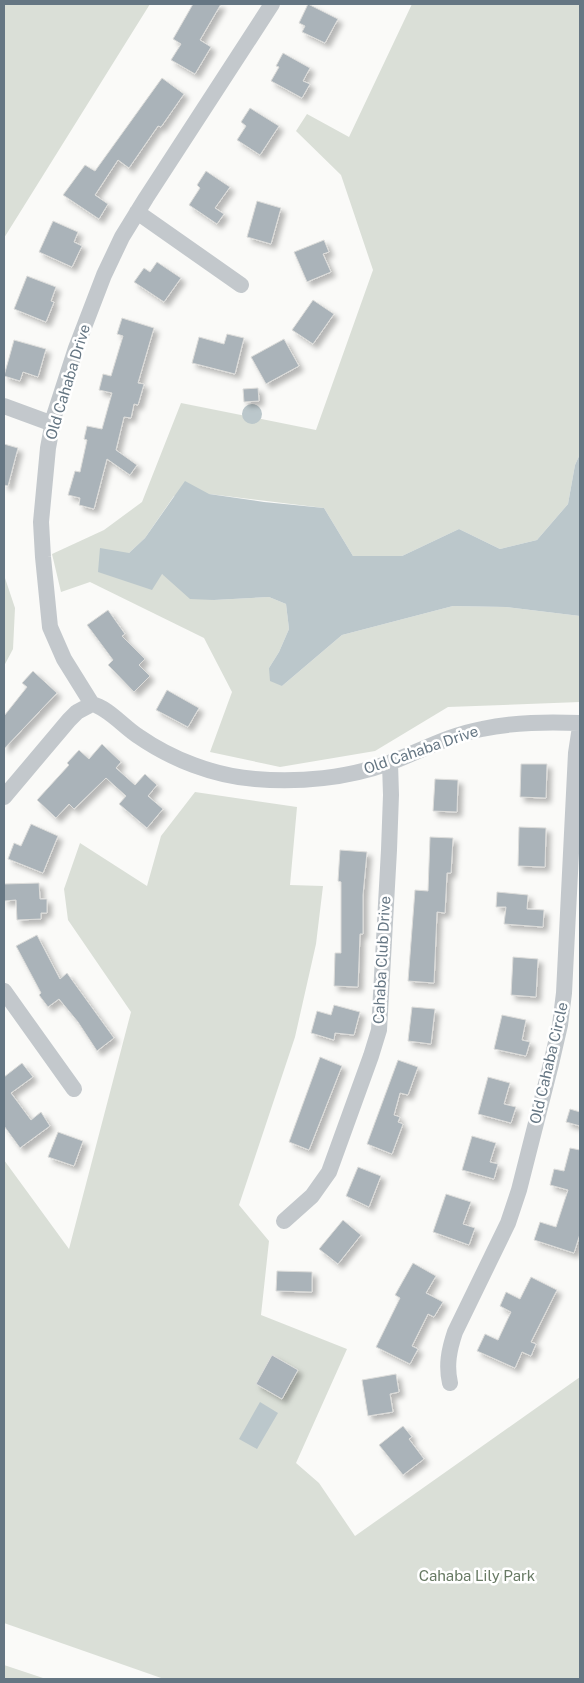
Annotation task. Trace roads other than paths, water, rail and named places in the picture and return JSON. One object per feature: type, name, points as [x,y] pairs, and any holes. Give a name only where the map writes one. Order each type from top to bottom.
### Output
[{"type":"street","name":"Old Cahaba Drive","points":[[272,4],[122,237],[104,275],[76,348],[53,424],[46,464],[41,522],[50,627],[64,659],[92,704],[100,706],[148,743],[201,767],[227,775],[254,779],[318,778],[359,772],[390,763],[451,737],[482,728],[546,722],[580,725]]},
{"type":"street","points":[[137,212],[241,285]]},
{"type":"street","points":[[4,406],[53,424]]},
{"type":"street","points":[[4,797],[69,720],[77,712],[92,704]]},
{"type":"street","name":"Old Cahaba Circle","points":[[450,1383],[449,1350],[455,1332],[511,1215],[519,1190],[560,1025],[564,993],[576,753],[580,725]]},
{"type":"street","name":"Cahaba Club Drive","points":[[284,1221],[312,1196],[328,1172],[379,1030],[389,850],[390,763]]},
{"type":"street","points":[[4,990],[74,1089]]},
{"type":"park label","name":"Cahaba Lily Park","points":[[477,1576]]}]
